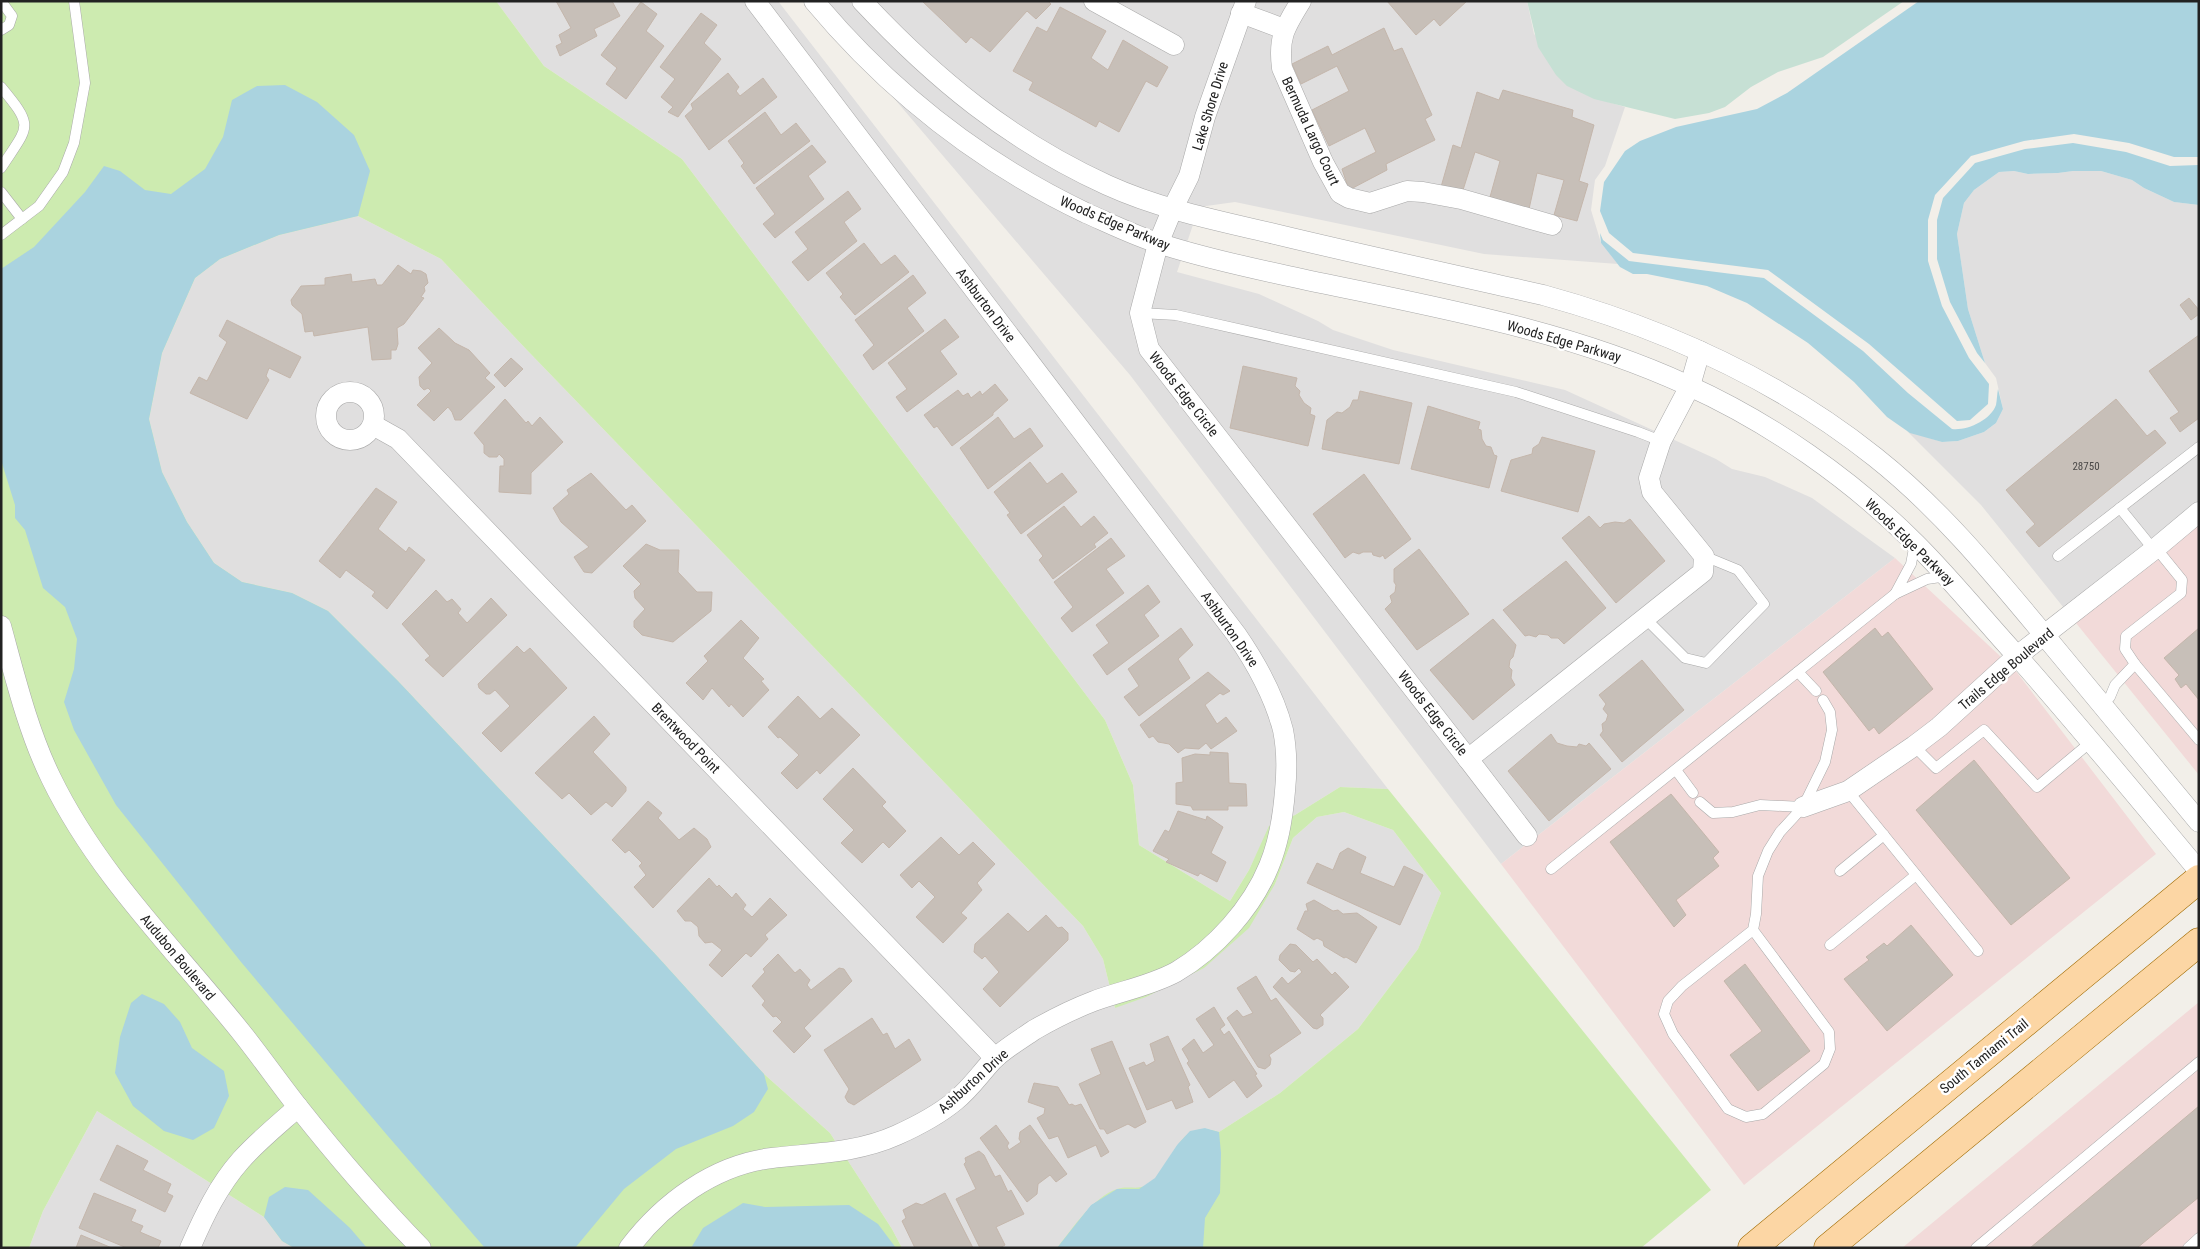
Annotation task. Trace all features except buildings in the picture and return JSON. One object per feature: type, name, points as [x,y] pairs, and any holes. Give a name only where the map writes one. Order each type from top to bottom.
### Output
[{"type":"main road","name":"South Tamiami Trail","points":[[1761,1241],[2199,880]]},
{"type":"main road","points":[[1833,1246],[2199,942]]},
{"type":"street","name":"Ashburton Drive","points":[[629,1248],[656,1216],[686,1192],[717,1174],[748,1163],[772,1158],[845,1151],[898,1135],[933,1116],[955,1101],[974,1083],[995,1058],[1034,1031],[1063,1014],[1094,1001],[1149,984],[1176,972],[1203,953],[1232,925],[1249,903],[1270,865],[1278,840],[1284,810],[1286,747],[1282,729],[1264,680],[1236,634],[755,1]]},
{"type":"street","name":"Woods Edge Parkway","points":[[814,1],[881,75],[938,123],[979,153],[1020,179],[1062,201],[1158,244],[1219,261],[1496,322],[1567,340],[1629,360],[1690,386],[1733,408],[1784,438],[1874,505],[1947,576],[2092,741],[2199,871]]},
{"type":"street","points":[[862,1],[901,44],[976,107],[1021,138],[1068,166],[1108,185],[1172,210],[1543,295],[1629,322],[1700,351],[1784,395],[1844,434],[1876,458],[1917,494],[1969,547],[2199,822]]},
{"type":"street","points":[[1094,1],[1174,45]]},
{"type":"street","name":"Bermuda Largo Court","points":[[1302,1],[1284,29],[1280,52],[1282,68],[1323,162],[1340,193],[1349,198],[1370,203],[1407,190],[1423,192],[1460,199],[1552,225]]},
{"type":"street","points":[[1244,7],[1284,29]]},
{"type":"street","name":"Lake Shore Drive","points":[[1172,210],[1189,176],[1205,117],[1244,7]]},
{"type":"street","name":"Woods Edge Circle","points":[[1172,210],[1158,244],[1140,313],[1149,349],[1468,759],[1703,572],[1704,556]]},
{"type":"street","points":[[1700,351],[1690,386],[1661,441],[1649,478],[1652,492],[1704,556]]},
{"type":"street","name":"Brentwood Point","points":[[373,425],[398,438],[995,1058]]},
{"type":"street","name":"Trails Edge Boulevard","points":[[1803,807],[1848,791],[1914,746],[1939,727],[2017,656],[2155,549],[2199,512]]},
{"type":"street","name":"Audubon Boulevard","points":[[1,626],[33,731],[51,778],[77,824],[110,874],[131,902],[245,1037],[298,1107],[394,1221],[420,1248]]},
{"type":"street","points":[[1468,759],[1527,836]]},
{"type":"street","points":[[190,1248],[206,1212],[222,1184],[240,1160],[298,1107]]},
{"type":"lane","points":[[1,1],[12,16],[8,25],[1,30]]},
{"type":"lane","points":[[1,235],[39,206],[63,172],[74,143],[85,83],[74,1]]},
{"type":"lane","points":[[1,86],[21,112],[25,123],[24,134],[1,168]]},
{"type":"lane","points":[[1,192],[22,219]]},
{"type":"lane","points":[[1140,313],[1176,315],[1516,392],[1661,441]]},
{"type":"lane","points":[[2058,556],[2199,447]]},
{"type":"lane","points":[[2120,508],[2182,580],[2181,593],[2126,636],[2124,649],[2199,740]]},
{"type":"lane","points":[[1895,594],[1911,564],[1915,543]]},
{"type":"lane","points":[[1645,618],[1685,658],[1706,662],[1764,604],[1738,570],[1704,556]]},
{"type":"lane","points":[[1550,869],[1895,594],[1927,579],[1947,576]]},
{"type":"lane","points":[[2102,705],[2110,697],[2115,685],[2135,664]]},
{"type":"lane","points":[[1798,672],[1816,691]]},
{"type":"lane","points":[[1753,930],[1829,1032],[1830,1049],[1824,1064],[1763,1114],[1746,1117],[1728,1109],[1673,1034],[1664,1014],[1668,1001],[1682,986],[1753,930],[1756,914],[1758,876],[1768,851],[1780,832],[1803,807],[1825,762],[1832,730],[1830,712],[1823,700]]},
{"type":"lane","points":[[1914,746],[1936,768],[1984,730],[2036,787],[2092,741]]},
{"type":"lane","points":[[1676,770],[1693,793]]},
{"type":"lane","points":[[1848,791],[1978,951]]},
{"type":"lane","points":[[1700,802],[1713,813],[1733,812],[1760,804],[1803,807]]},
{"type":"lane","points":[[1840,871],[1884,835]]},
{"type":"lane","points":[[1830,945],[1916,875]]},
{"type":"lane","points":[[1976,1248],[2199,1062]]},
{"type":"lane","points":[[2188,1248],[2199,1238]]},
{"type":"shaded area","points":[[496,1],[778,1],[1388,789],[1340,787],[1295,815],[1270,826],[1249,870],[1230,901],[1139,845],[1133,785],[1105,720],[682,159],[544,66]]},
{"type":"shaded area","points":[[819,1],[1527,1],[1534,34],[1608,102],[1625,107],[1605,166],[1595,180],[1591,210],[1601,243],[1618,264],[1484,254],[1235,202],[1199,207],[1177,272],[1259,294],[1318,321],[1333,330],[1393,350],[1565,390],[1716,459],[1732,469],[1765,477],[1812,498],[1895,558],[1501,864],[1130,375],[892,96]]},
{"type":"shaded area","points":[[2014,171],[2028,174],[2101,171],[2132,180],[2144,188],[2174,202],[2199,205],[2199,520],[2076,623],[1981,505],[1907,431],[1942,442],[1958,441],[1984,432],[1996,423],[2003,409],[1996,378],[1985,363],[1968,309],[1957,234],[1964,203],[1974,190],[1999,172]]},
{"type":"shaded area","points":[[358,216],[441,259],[1083,926],[1103,959],[1115,1008],[1275,884],[1293,838],[1317,817],[1344,812],[1393,830],[1441,893],[1418,949],[1358,1029],[1280,1093],[1219,1132],[1205,1128],[1177,1145],[1156,1178],[1139,1189],[1117,1189],[1091,1205],[1057,1248],[902,1248],[892,1229],[830,1133],[764,1074],[658,957],[398,681],[328,611],[292,593],[242,582],[214,563],[187,522],[162,472],[149,419],[162,353],[195,278],[220,259],[279,235]]},
{"type":"shaded area","points":[[2199,520],[2199,775],[2076,623]]},
{"type":"shaded area","points":[[1895,558],[2015,670],[2156,854],[1744,1185],[1501,864]]},
{"type":"shaded area","points":[[2199,1002],[2199,1248],[1902,1248]]},
{"type":"shaded area","points":[[97,1111],[264,1217],[282,1241],[294,1248],[29,1248],[43,1211]]},
{"type":"green space","points":[[1,1],[496,1],[544,66],[682,159],[1105,720],[1133,785],[1139,845],[1230,901],[1249,870],[1269,826],[1295,815],[1340,787],[1388,789],[1711,1190],[1641,1248],[1057,1248],[1091,1206],[1108,1193],[1122,1188],[1145,1186],[1156,1178],[1180,1142],[1187,1135],[1205,1129],[1219,1132],[1280,1093],[1358,1029],[1418,949],[1441,893],[1393,830],[1344,812],[1317,817],[1293,838],[1275,884],[1249,928],[1204,968],[1146,997],[1115,1008],[1103,959],[1083,926],[441,259],[358,216],[279,235],[220,259],[195,278],[162,353],[149,419],[162,472],[187,522],[214,563],[242,582],[292,593],[328,611],[398,681],[658,957],[764,1074],[830,1133],[892,1229],[902,1248],[294,1248],[282,1241],[264,1217],[97,1111],[43,1211],[29,1248],[1,1248]]},
{"type":"green space","points":[[1527,1],[1904,1],[1823,57],[1778,72],[1751,87],[1725,107],[1709,113],[1675,119],[1594,99],[1567,86],[1556,75],[1538,47]]},
{"type":"water","points":[[1919,1],[2199,1],[2199,157],[2174,157],[2129,143],[2074,134],[2024,141],[1971,156],[1935,195],[1928,220],[1928,261],[1942,306],[1969,358],[1989,384],[1988,404],[1970,420],[1957,421],[1869,344],[1768,270],[1633,253],[1609,233],[1600,211],[1604,182],[1625,151],[1640,141],[1676,127],[1757,109],[1787,93]]},
{"type":"water","points":[[285,85],[317,102],[354,135],[370,171],[358,216],[279,235],[220,259],[195,278],[162,353],[149,419],[162,472],[187,522],[214,563],[242,582],[292,593],[328,611],[398,681],[658,957],[764,1074],[768,1089],[754,1112],[733,1126],[676,1149],[624,1189],[575,1248],[485,1248],[241,962],[116,805],[74,730],[64,702],[74,669],[77,639],[65,607],[43,588],[25,530],[15,518],[15,505],[1,460],[1,269],[34,247],[85,192],[104,166],[120,171],[145,190],[171,194],[205,169],[223,137],[232,100],[257,86]]},
{"type":"water","points":[[2073,143],[2126,152],[2170,166],[2199,165],[2199,205],[2174,202],[2144,188],[2132,180],[2101,171],[2028,174],[2014,171],[1999,172],[1974,190],[1964,203],[1957,234],[1968,309],[1985,363],[1977,353],[1950,302],[1937,259],[1937,220],[1943,198],[1975,163],[2025,149]]},
{"type":"water","points":[[1600,233],[1603,240],[1629,261],[1764,278],[1863,351],[1908,393],[1952,429],[1964,428],[1984,420],[1996,405],[1998,389],[2003,409],[1996,423],[1984,432],[1958,441],[1942,442],[1910,433],[1887,417],[1854,382],[1808,343],[1747,303],[1707,286],[1647,274],[1633,274],[1620,267],[1601,243]]},
{"type":"water","points":[[142,994],[164,1004],[180,1022],[192,1048],[224,1071],[229,1096],[214,1128],[193,1140],[164,1131],[133,1106],[115,1073],[120,1037],[131,1003]]},
{"type":"water","points":[[1205,1128],[1219,1132],[1221,1153],[1220,1193],[1205,1218],[1203,1248],[1057,1248],[1091,1205],[1117,1189],[1139,1189],[1155,1178],[1177,1145],[1190,1131]]},
{"type":"water","points":[[285,1187],[308,1190],[350,1228],[367,1248],[294,1248],[282,1241],[264,1217],[269,1197]]},
{"type":"water","points":[[743,1203],[765,1207],[849,1205],[878,1224],[896,1248],[691,1248],[703,1228]]}]
